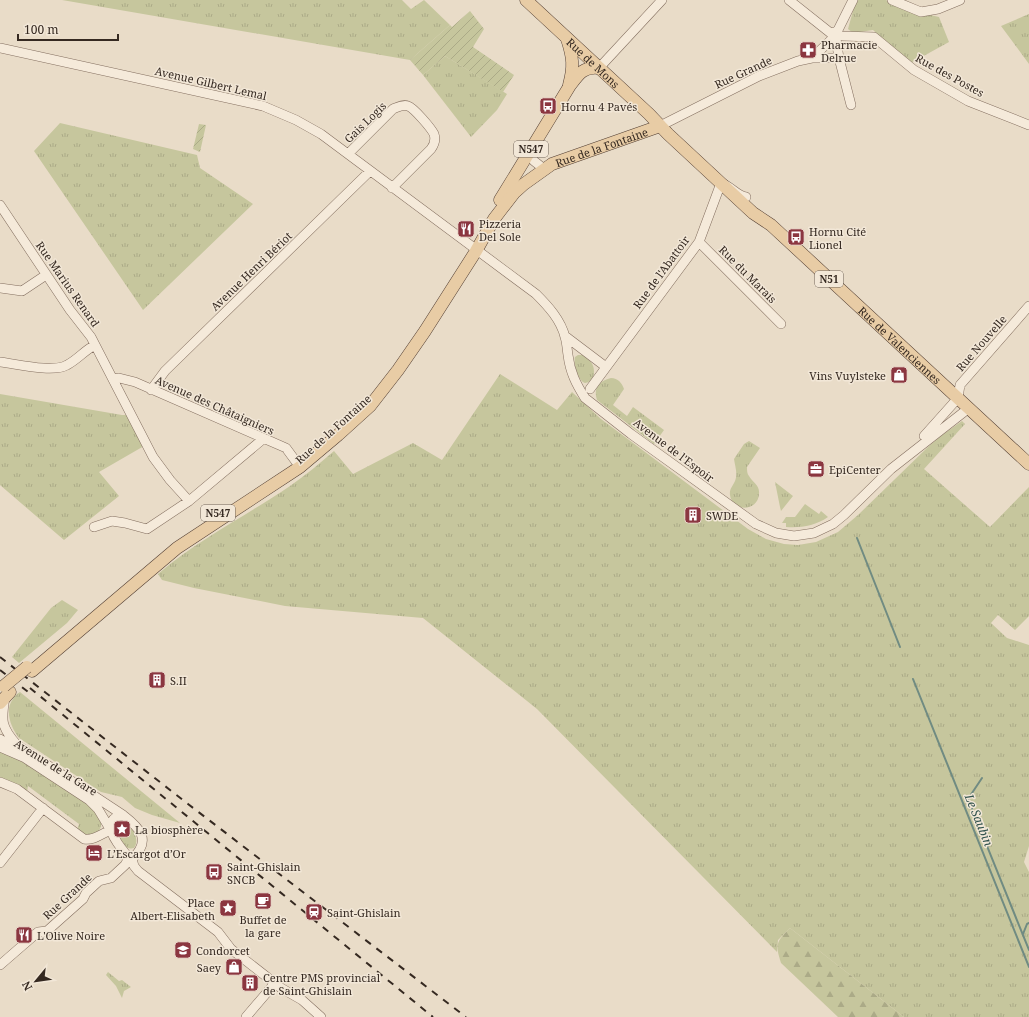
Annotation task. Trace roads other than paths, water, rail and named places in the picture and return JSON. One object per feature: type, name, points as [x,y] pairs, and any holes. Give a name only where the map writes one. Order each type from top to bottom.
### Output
[{"type":"main road","name":"Rue de Mons","points":[[526,0],[660,126]]},
{"type":"main road","points":[[566,38],[573,62],[569,87]]},
{"type":"main road","points":[[569,87],[584,70],[589,67],[599,68]]},
{"type":"main road","name":"N547","points":[[529,153],[569,87]]},
{"type":"main road","name":"Rue de la Fontaine","points":[[4,693],[77,628],[187,535],[299,465],[359,409],[385,380],[418,334],[494,219],[514,193],[552,164],[660,126]]},
{"type":"main road","name":"Rue de Valenciennes","points":[[660,126],[721,184],[753,213],[771,226],[1029,464]]},
{"type":"main road","name":"Rue de Valenciennes","points":[[660,126],[673,131],[757,207],[771,226]]},
{"type":"main road","name":"Rue de la Fontaine","points":[[474,249],[529,153]]},
{"type":"street","points":[[599,68],[662,0]]},
{"type":"street","points":[[789,0],[837,35],[839,58],[851,105]]},
{"type":"street","name":"Rue Grande","points":[[660,126],[759,76],[798,61],[812,58],[837,35],[853,0]]},
{"type":"street","points":[[892,0],[921,12],[938,10],[960,0]]},
{"type":"street","name":"Rue des Postes","points":[[837,35],[874,37],[914,70],[968,101],[1029,125]]},
{"type":"street","name":"Avenue Gilbert Lemal","points":[[0,48],[263,106],[296,120],[321,134],[474,249]]},
{"type":"street","points":[[812,58],[839,58]]},
{"type":"street","name":"Gais Logis","points":[[348,154],[393,109],[401,105],[409,106],[418,114],[434,135],[435,143],[431,149],[392,188]]},
{"type":"street","name":"Rue de la Fontaine","points":[[529,153],[534,161],[544,169]]},
{"type":"street","name":"Avenue Henri Bériot","points":[[151,390],[165,371],[370,171]]},
{"type":"street","points":[[721,184],[727,185],[740,196],[746,197]]},
{"type":"street","name":"Rue de l'Abattoir","points":[[590,389],[699,242],[721,184]]},
{"type":"street","name":"Rue Marius Renard","points":[[0,205],[46,275],[95,345],[153,457],[188,501]]},
{"type":"street","name":"Rue du Marais","points":[[699,242],[781,324]]},
{"type":"street","name":"Avenue de l'Espoir","points":[[474,249],[536,294],[547,305],[565,336],[571,373],[585,398],[715,496],[756,524],[776,533],[794,536],[808,535],[820,531],[844,515],[891,469],[913,451]]},
{"type":"street","points":[[0,288],[22,291],[46,275]]},
{"type":"street","name":"Rue Nouvelle","points":[[913,451],[918,443],[958,398],[960,385],[1029,306]]},
{"type":"street","points":[[565,336],[606,366]]},
{"type":"street","points":[[0,362],[58,369],[68,365],[86,350],[95,345]]},
{"type":"street","name":"Avenue des Châtaigniers","points":[[113,379],[124,379],[286,448],[299,465]]},
{"type":"street","points":[[913,451],[969,408]]},
{"type":"street","points":[[94,527],[112,521],[146,529],[188,501],[263,439]]},
{"type":"street","name":"Avenue de la Gare","points":[[0,747],[18,754],[88,800],[98,809],[114,837],[130,858],[140,852],[142,839],[137,827],[123,815],[17,745],[9,736],[1,724],[4,693]]},
{"type":"street","name":"Avenue de la Gare","points":[[0,739],[8,744],[17,745]]},
{"type":"street","points":[[0,782],[17,789],[87,840],[111,830],[112,821],[116,816],[123,815]]},
{"type":"street","points":[[0,863],[43,808]]},
{"type":"street","points":[[130,858],[138,871],[218,932],[228,946],[276,983],[302,1000],[321,1017]]},
{"type":"street","name":"Rue Grande","points":[[0,965],[38,932],[47,931],[83,899],[86,893],[99,881],[111,878],[130,858]]},
{"type":"street","points":[[246,1017],[276,983]]},
{"type":"waterway","name":"Le Saubin","points":[[857,538],[900,647]]},
{"type":"waterway","name":"Le Saubin","points":[[913,679],[1029,967]]},
{"type":"waterway","points":[[982,778],[968,799],[1029,950]]},
{"type":"waterway","points":[[1023,934],[1027,924],[1029,923]]},
{"type":"railway","points":[[0,657],[188,804],[466,1017]]},
{"type":"railway","points":[[0,670],[32,695]]},
{"type":"railway","points":[[30,688],[433,1017]]},
{"type":"place","name":"Pharmacie Delrue","points":[[808,50]]},
{"type":"place","name":"Hornu 4 Pavés","points":[[548,106]]},
{"type":"place","name":"Pizzeria Del Sole","points":[[466,229]]},
{"type":"place","name":"Hornu Cité Lionel","points":[[796,237]]},
{"type":"place","name":"Vins Vuylsteke","points":[[899,375]]},
{"type":"place","name":"EpiCenter","points":[[816,469]]},
{"type":"place","name":"SWDE","points":[[693,515]]},
{"type":"place","name":"S.II","points":[[157,680]]},
{"type":"place","name":"La biosphère","points":[[122,829]]},
{"type":"place","name":"L’Escargot d’Or","points":[[94,853]]},
{"type":"place","name":"Saint-Ghislain SNCB","points":[[214,872]]},
{"type":"place","name":"Buffet de la gare","points":[[263,901]]},
{"type":"place","name":"Place Albert-Elisabeth","points":[[228,908]]},
{"type":"place","name":"Saint-Ghislain","points":[[314,912]]},
{"type":"place","name":"L'Olive Noire","points":[[24,935]]},
{"type":"place","name":"Condorcet","points":[[183,950]]},
{"type":"place","name":"Saey","points":[[234,967]]},
{"type":"place","name":"Centre PMS provincial de Saint-Ghislain","points":[[250,983]]}]
